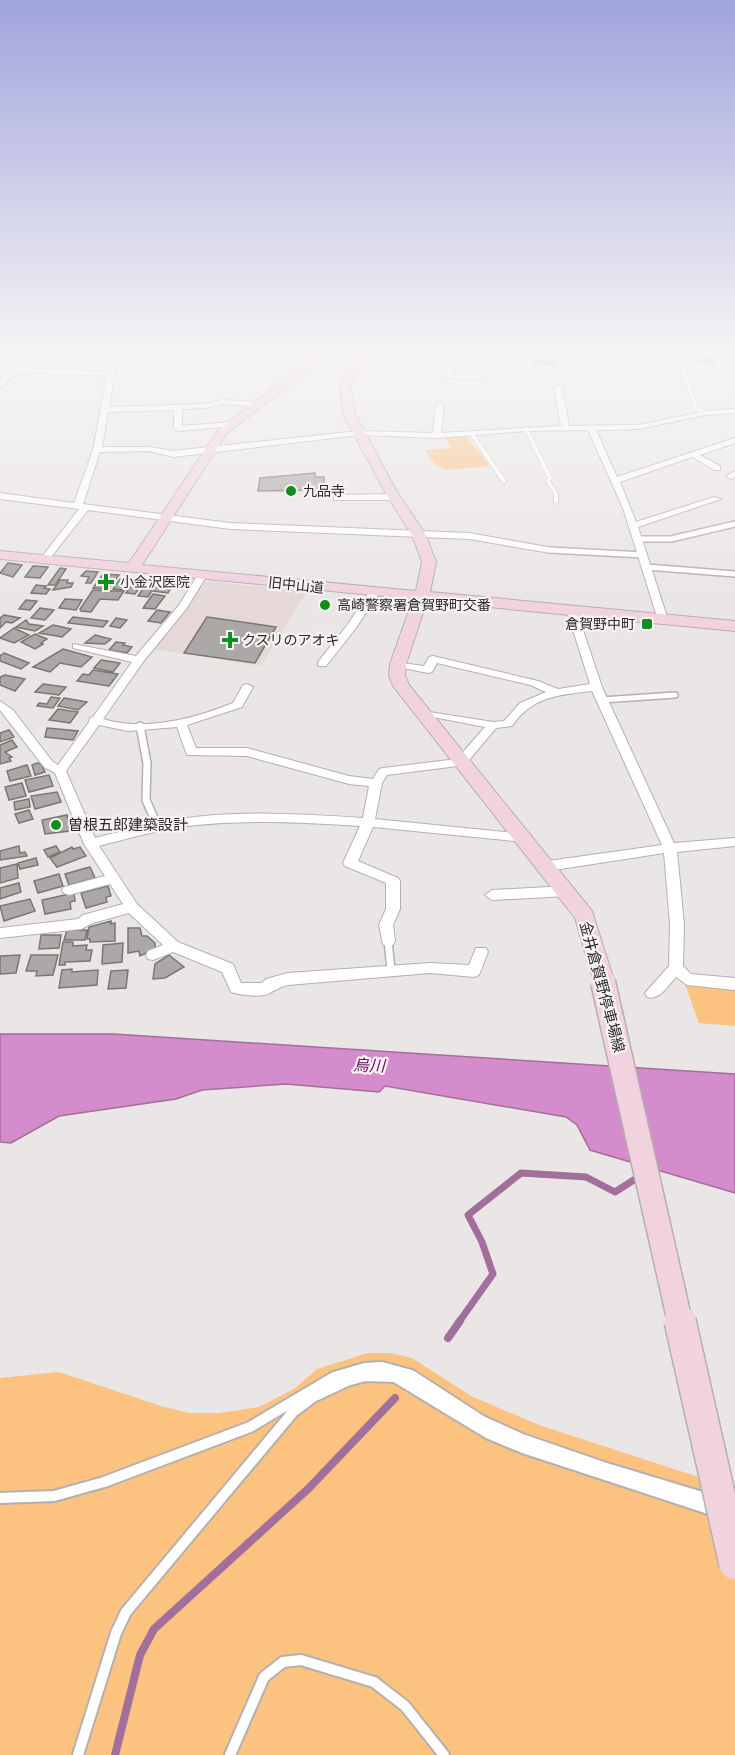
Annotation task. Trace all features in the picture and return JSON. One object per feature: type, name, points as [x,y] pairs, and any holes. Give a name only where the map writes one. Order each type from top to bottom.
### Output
[{"type":"main road","points":[[133,568],[207,452],[225,431]]},
{"type":"main road","points":[[359,432],[394,497],[419,535],[429,562],[427,580],[398,664]]},
{"type":"main road","name":"旧中山道","points":[[0,555],[374,593],[735,626]]},
{"type":"main road","name":"金井倉賀野停車場線","points":[[398,664],[397,675],[401,686],[548,866],[585,916],[603,980],[735,1564]]},
{"type":"street","points":[[44,560],[81,508],[100,431]]},
{"type":"street","points":[[437,431],[437,436]]},
{"type":"street","points":[[97,450],[149,449],[173,454],[207,452],[359,432],[437,436],[500,431]]},
{"type":"street","points":[[592,431],[633,526],[663,620]]},
{"type":"street","points":[[615,481],[735,440]]},
{"type":"street","points":[[692,454],[717,468]]},
{"type":"street","points":[[0,496],[81,508],[289,531],[469,536],[550,550]]},
{"type":"street","points":[[337,498],[394,497]]},
{"type":"street","points":[[633,526],[717,499]]},
{"type":"street","points":[[60,771],[94,720],[183,606],[202,575]]},
{"type":"street","points":[[322,664],[374,593]]},
{"type":"street","points":[[572,611],[596,687],[670,848],[677,924],[676,968],[652,993]]},
{"type":"street","points":[[77,646],[139,660]]},
{"type":"street","points":[[398,664],[428,670],[433,659],[534,683],[556,692]]},
{"type":"street","points":[[94,720],[115,726],[140,726],[181,723],[206,718],[238,705],[247,687]]},
{"type":"street","points":[[421,712],[493,725],[508,724],[516,709],[556,692],[596,687]]},
{"type":"street","points":[[0,704],[9,712],[48,764],[60,771],[91,844],[132,907],[172,946],[228,968],[236,988],[265,990],[272,982],[288,978],[392,970],[430,968],[474,971],[481,952]]},
{"type":"street","points":[[181,723],[191,752],[247,752],[349,780],[376,783]]},
{"type":"street","points":[[388,941],[386,925],[393,909],[393,881],[350,863],[368,823],[376,783],[383,772],[461,762],[493,725]]},
{"type":"street","points":[[91,844],[158,826],[211,820],[329,818],[524,838]]},
{"type":"street","points":[[548,866],[670,848],[735,842]]},
{"type":"street","points":[[69,890],[113,878]]},
{"type":"street","points":[[492,895],[567,891]]},
{"type":"street","points":[[0,933],[81,924],[88,919],[132,907]]},
{"type":"street","points":[[153,955],[172,946]]},
{"type":"street","points":[[676,968],[687,979],[735,984]]},
{"type":"lane","points":[[527,431],[550,478],[548,481],[556,494],[556,502]]},
{"type":"lane","points":[[471,433],[504,481]]},
{"type":"lane","points":[[637,539],[671,539],[735,524]]},
{"type":"lane","points":[[550,550],[643,555]]},
{"type":"lane","points":[[647,567],[735,574]]},
{"type":"lane","points":[[602,700],[675,695]]},
{"type":"lane","points":[[140,726],[147,763],[146,800],[158,826]]},
{"type":"lane","points":[[388,941],[392,970]]},
{"type":"lane","points":[[0,1498],[41,1497],[67,1493],[142,1468],[262,1421],[290,1405],[307,1391],[345,1372],[381,1367],[400,1370],[419,1377],[469,1414],[515,1436],[735,1507]]},
{"type":"lane","points":[[78,1755],[116,1633],[126,1612],[293,1412],[314,1397],[347,1381],[365,1376],[395,1377],[416,1387],[465,1422],[506,1441],[735,1517]]},
{"type":"lane","points":[[230,1755],[251,1702],[264,1677],[283,1662],[301,1660],[374,1682],[405,1706],[444,1755]]},
{"type":"shaded area","points":[[466,436],[490,466],[446,470],[436,466],[425,450],[452,448],[445,438]]},
{"type":"shaded area","points":[[204,581],[307,591],[261,666],[154,649]]},
{"type":"shaded area","points":[[684,981],[735,988],[735,1026],[699,1023]]},
{"type":"shaded area","points":[[368,1353],[390,1353],[412,1358],[473,1397],[539,1425],[735,1489],[735,1755],[0,1755],[0,1378],[59,1372],[164,1407],[190,1413],[219,1413],[259,1407],[294,1389],[317,1369]]},
{"type":"water","name":"烏川","points":[[0,1034],[114,1034],[735,1074],[735,1193],[590,1150],[577,1125],[566,1117],[385,1086],[379,1092],[286,1084],[202,1090],[176,1099],[59,1116],[11,1143],[0,1142]]},
{"type":"building","points":[[315,473],[315,477],[324,477],[324,490],[258,491],[260,478]]},
{"type":"building","points":[[8,563],[22,565],[13,577],[0,573]]},
{"type":"building","points":[[33,566],[48,567],[40,578],[25,577]]},
{"type":"building","points":[[60,568],[66,569],[55,585],[48,585]]},
{"type":"building","points":[[86,571],[98,572],[91,583],[86,583],[89,577],[81,576]]},
{"type":"building","name":"小金沢医院","points":[[103,574],[119,575],[108,589],[93,588]]},
{"type":"building","points":[[151,577],[161,577],[148,597],[138,596]]},
{"type":"building","points":[[161,578],[176,579],[168,593],[152,591]]},
{"type":"building","points":[[120,579],[129,580],[125,590],[113,589]]},
{"type":"building","points":[[60,580],[73,583],[71,587],[53,590]]},
{"type":"building","points":[[135,581],[142,584],[135,594],[126,593]]},
{"type":"building","points":[[36,585],[50,589],[46,594],[31,593]]},
{"type":"building","points":[[93,590],[124,591],[118,600],[100,599],[91,612],[81,611],[80,609]]},
{"type":"building","points":[[153,594],[165,596],[155,609],[143,608]]},
{"type":"building","points":[[65,599],[82,600],[76,610],[59,608]]},
{"type":"building","points":[[26,600],[37,601],[30,610],[19,609]]},
{"type":"building","points":[[40,608],[54,610],[45,620],[31,618]]},
{"type":"building","points":[[157,610],[170,612],[161,623],[148,621]]},
{"type":"building","points":[[4,615],[20,618],[12,623],[6,622],[0,628],[0,618]]},
{"type":"building","points":[[73,617],[108,621],[103,627],[68,623]]},
{"type":"building","name":"クスリのアオキ","points":[[207,617],[276,627],[255,663],[184,653]]},
{"type":"building","points":[[116,618],[127,620],[120,628],[110,626]]},
{"type":"building","points":[[26,620],[29,624],[43,626],[35,631],[16,627]]},
{"type":"building","points":[[53,625],[71,629],[62,637],[39,633]]},
{"type":"building","points":[[14,628],[29,635],[14,643],[0,638]]},
{"type":"building","points":[[35,634],[47,639],[35,649],[21,642]]},
{"type":"building","points":[[95,635],[111,639],[105,644],[85,643]]},
{"type":"building","points":[[116,642],[132,647],[127,653],[109,650]]},
{"type":"building","points":[[63,649],[92,657],[81,667],[60,663],[50,672],[33,667]]},
{"type":"building","points":[[4,653],[29,663],[21,669],[0,661],[0,656]]},
{"type":"building","points":[[101,660],[120,663],[113,672],[94,668]]},
{"type":"building","points":[[93,670],[118,674],[109,686],[77,681],[83,674],[89,675]]},
{"type":"building","points":[[5,675],[25,679],[15,691],[0,685],[0,677]]},
{"type":"building","points":[[43,684],[66,687],[59,695],[35,692]]},
{"type":"building","points":[[51,697],[60,698],[53,708],[37,706],[39,703],[47,704]]},
{"type":"building","points":[[64,698],[87,702],[78,710],[58,706]]},
{"type":"building","points":[[58,709],[78,712],[70,723],[49,720]]},
{"type":"building","points":[[47,728],[78,731],[73,740],[45,737]]},
{"type":"building","points":[[9,730],[14,737],[0,742],[0,733]]},
{"type":"building","points":[[12,740],[17,747],[5,752],[12,757],[9,758],[11,761],[0,764],[0,745]]},
{"type":"building","points":[[41,764],[45,772],[35,775],[32,765]]},
{"type":"building","points":[[27,765],[31,776],[10,781],[7,771]]},
{"type":"building","points":[[49,775],[53,786],[29,792],[25,780]]},
{"type":"building","points":[[22,783],[26,796],[9,800],[5,787]]},
{"type":"building","points":[[57,792],[61,802],[35,809],[31,796]]},
{"type":"building","points":[[29,799],[30,807],[15,810],[14,802]]},
{"type":"building","points":[[29,810],[33,819],[19,823],[15,814]]},
{"type":"building","name":"曽根五郎建築設計","points":[[67,815],[70,831],[45,834],[42,820]]},
{"type":"building","points":[[19,846],[20,853],[25,852],[27,856],[0,860],[0,851]]},
{"type":"building","points":[[56,846],[60,852],[48,857],[44,850]]},
{"type":"building","points":[[72,847],[73,849],[80,847],[86,856],[57,867],[50,858]]},
{"type":"building","points":[[36,858],[38,865],[20,869],[18,863]]},
{"type":"building","points":[[17,864],[18,878],[0,883],[0,868]]},
{"type":"building","points":[[90,867],[95,878],[69,885],[65,874]]},
{"type":"building","points":[[59,874],[63,886],[38,893],[34,881]]},
{"type":"building","points":[[19,883],[21,892],[0,899],[0,888]]},
{"type":"building","points":[[108,886],[111,896],[106,897],[107,902],[86,908],[81,893]]},
{"type":"building","points":[[74,893],[75,901],[70,902],[71,909],[45,914],[42,900]]},
{"type":"building","points":[[30,899],[35,911],[4,921],[0,906]]},
{"type":"building","points":[[111,921],[111,924],[115,923],[115,941],[90,942],[90,939],[87,939],[89,927]]},
{"type":"building","points":[[128,928],[140,928],[142,936],[147,936],[155,943],[155,949],[140,956],[139,951],[128,953]]},
{"type":"building","points":[[67,930],[87,930],[85,940],[64,940]]},
{"type":"building","points":[[41,935],[61,935],[59,948],[39,949]]},
{"type":"building","points":[[63,942],[73,942],[73,946],[87,945],[86,950],[92,950],[90,961],[65,962],[65,965],[59,965]]},
{"type":"building","points":[[123,943],[122,962],[102,964],[103,945]]},
{"type":"building","points":[[20,955],[16,973],[0,974],[0,956]]},
{"type":"building","points":[[31,955],[58,955],[53,975],[36,976],[37,971],[26,971]]},
{"type":"building","points":[[169,955],[184,967],[165,978],[153,979],[155,964]]},
{"type":"building","points":[[72,969],[72,972],[98,970],[97,985],[59,988],[62,970]]},
{"type":"building","points":[[128,970],[126,988],[108,989],[111,971]]},
{"type":"waterway","points":[[459,1322],[493,1274],[482,1242],[468,1215],[521,1173],[586,1177],[615,1192],[640,1176]]},
{"type":"waterway","points":[[448,1338],[460,1321]]},
{"type":"waterway","points":[[115,1755],[140,1655],[154,1629],[308,1489],[395,1398]]},
{"type":"place","name":"九品寺","points":[[291,491]]},
{"type":"place","name":"小金沢医院","points":[[106,582]]},
{"type":"place","name":"高崎警察署倉賀野町交番","points":[[325,605]]},
{"type":"place","name":"倉賀野中町","points":[[647,624]]},
{"type":"place","name":"クスリのアオキ","points":[[230,640]]},
{"type":"place","name":"曽根五郎建築設計","points":[[56,825]]}]
